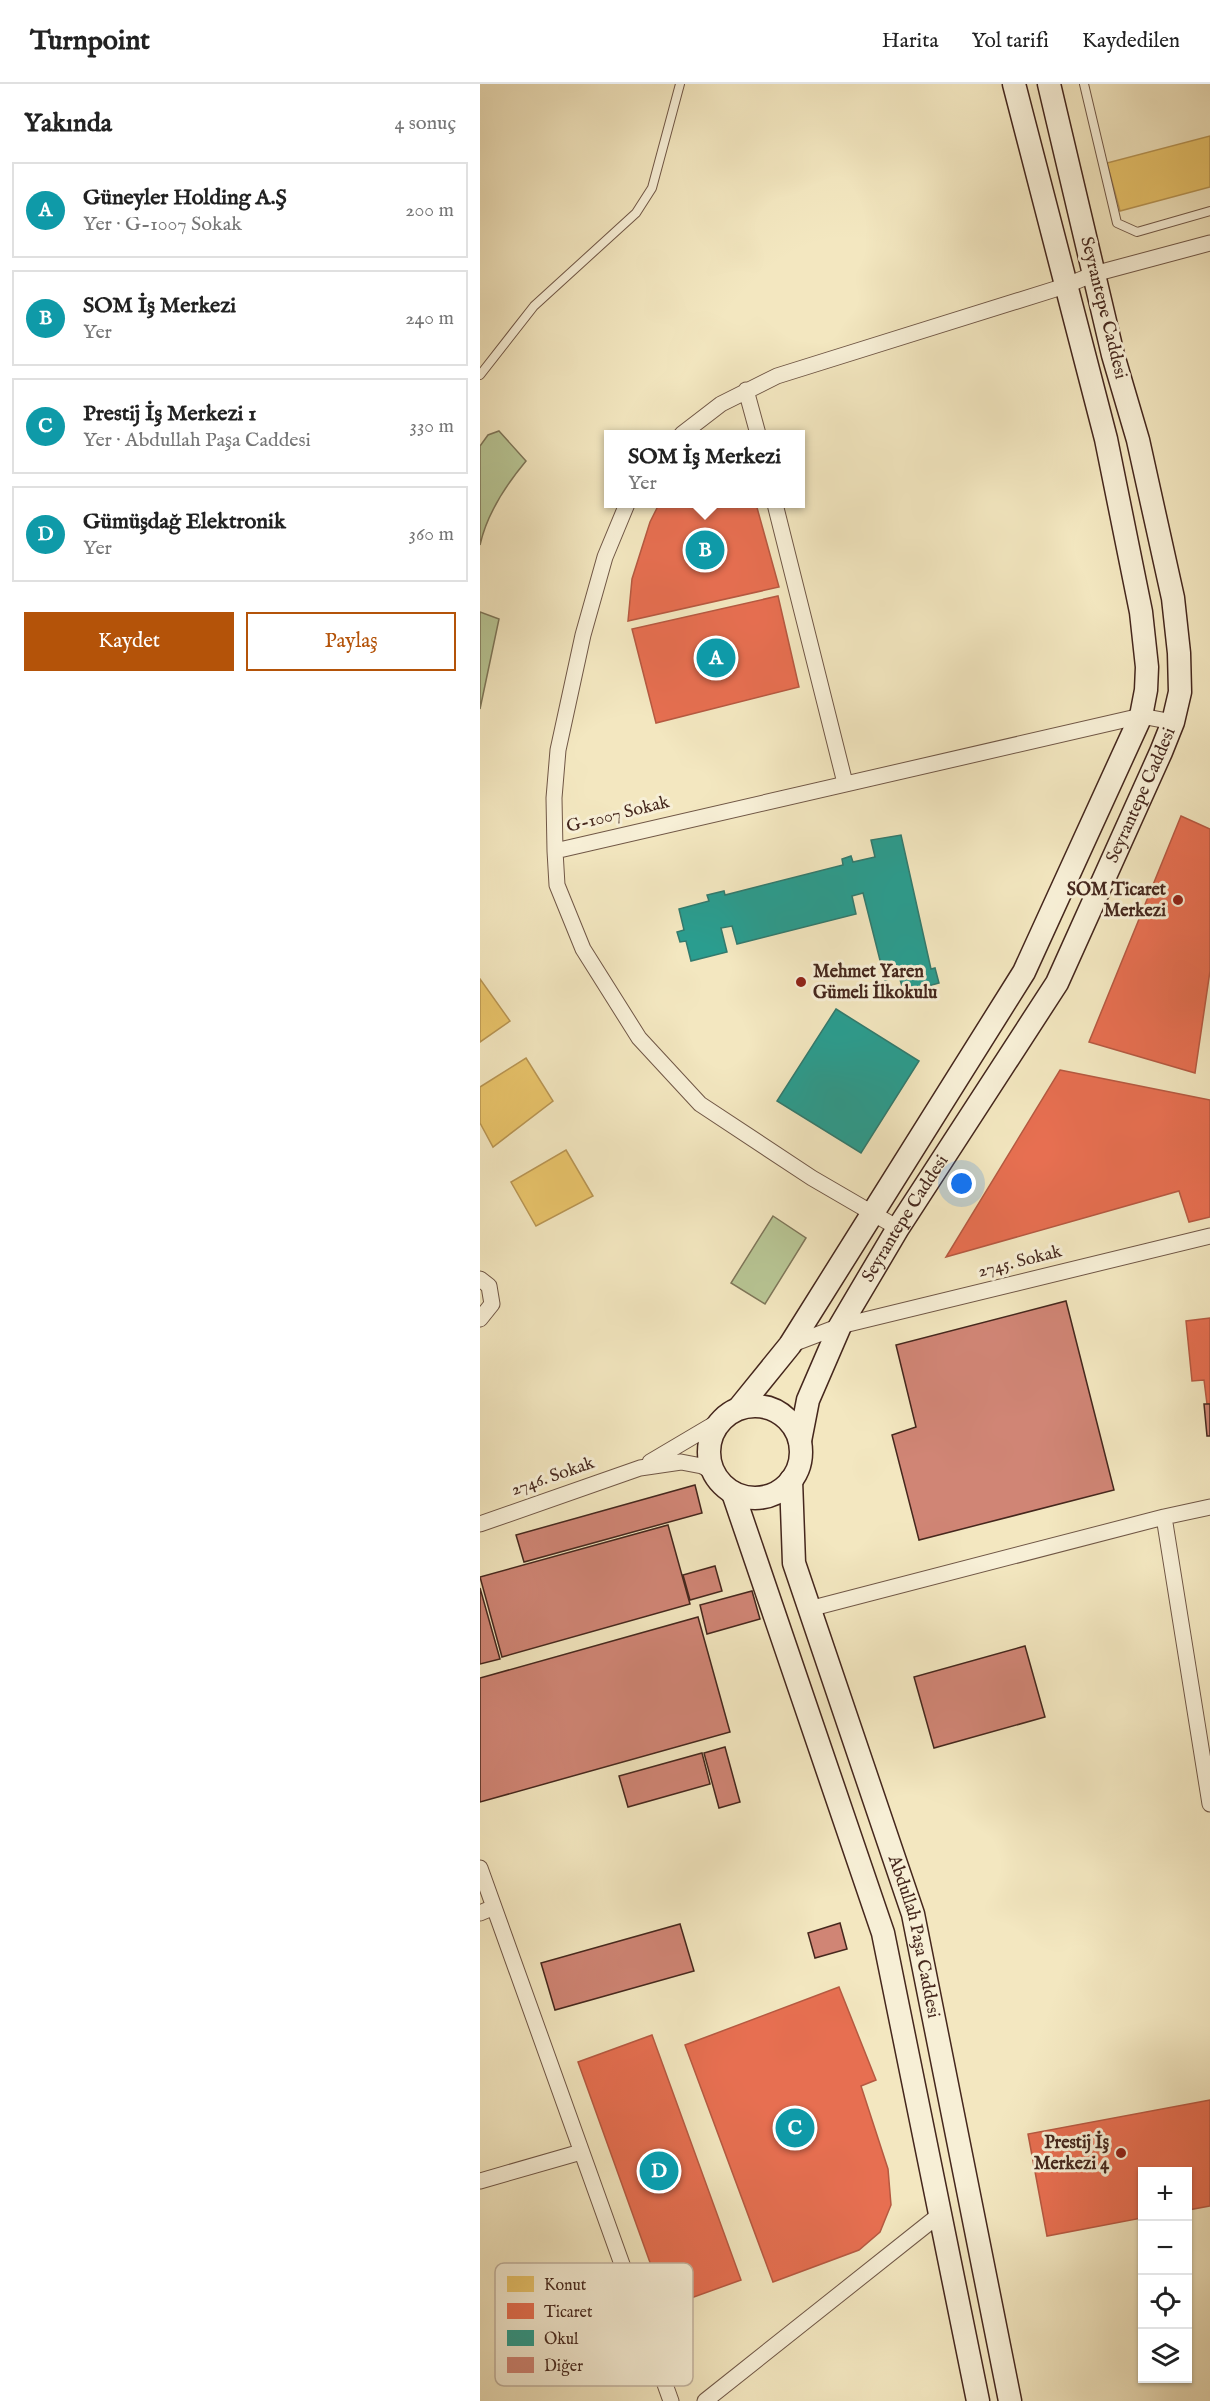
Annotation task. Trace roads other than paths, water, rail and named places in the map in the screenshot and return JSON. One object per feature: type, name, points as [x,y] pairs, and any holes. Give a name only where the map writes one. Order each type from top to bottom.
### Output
[{"type":"main road","name":"Seyrantepe Caddesi","points":[[730,1414],[790,1345],[1024,972],[1141,716],[1147,667],[1142,612],[1106,439],[1014,84]]},
{"type":"main road","name":"Seyrantepe Caddesi","points":[[800,1441],[808,1400],[840,1326],[898,1228],[1057,983],[1173,722],[1180,692],[1179,653],[1173,598],[1138,440],[1094,274],[1049,84]]},
{"type":"main road","points":[[752,1406],[777,1411],[795,1429],[800,1441],[801,1455],[791,1480],[779,1491],[765,1497],[748,1498],[734,1493],[725,1488],[713,1472],[709,1450],[714,1429],[730,1414],[752,1406]]},
{"type":"main road","name":"Abdullah Paşa Caddesi","points":[[791,1480],[794,1563],[913,1914],[1010,2401]]},
{"type":"main road","name":"Abdullah Paşa Caddesi","points":[[734,1493],[883,1933],[978,2401]]},
{"type":"street","points":[[688,430],[704,416],[747,390],[777,376],[1065,286],[1094,274],[1210,243]]},
{"type":"street","points":[[747,390],[757,430]]},
{"type":"street","points":[[555,851],[554,798],[558,750],[583,635],[605,557],[625,508]]},
{"type":"street","points":[[776,508],[845,783]]},
{"type":"street","name":"G-1007 Sokak","points":[[898,1228],[812,1178],[700,1104],[639,1038],[583,949],[557,885],[555,851],[1141,716],[1173,722]]},
{"type":"street","name":"2745. Sokak","points":[[790,1345],[840,1326],[1210,1236]]},
{"type":"street","points":[[480,1279],[489,1286],[492,1304],[480,1319]]},
{"type":"street","points":[[640,1468],[730,1414]]},
{"type":"street","points":[[640,1468],[681,1462],[702,1466],[713,1472]]},
{"type":"street","name":"2746. Sokak","points":[[480,1524],[640,1468]]},
{"type":"street","points":[[808,1609],[1210,1507]]},
{"type":"street","points":[[1164,1517],[1210,1804]]},
{"type":"street","points":[[480,1868],[487,1910],[581,2152],[621,2263]]},
{"type":"street","points":[[480,2181],[581,2152]]},
{"type":"street","points":[[705,2401],[939,2215]]},
{"type":"street","points":[[666,2386],[671,2401]]},
{"type":"lane","points":[[480,375],[534,306],[636,213],[652,188],[681,84]]},
{"type":"lane","points":[[1084,84],[1117,223],[1137,232],[1210,212]]},
{"type":"place","name":"SOM İş Merkezi","points":[[705,550]]},
{"type":"place","name":"Güneyler Holding A.Ş","points":[[716,658]]},
{"type":"place","name":"SOM Ticaret Merkezi","points":[[1178,900]]},
{"type":"place","name":"Mehmet Yaren Gümeli İlkokulu","points":[[801,982]]},
{"type":"place","name":"Prestij İş Merkezi 1","points":[[795,2128]]},
{"type":"place","name":"Prestij İş Merkezi 4","points":[[1121,2153]]},
{"type":"place","name":"Gümüşdağ Elektronik","points":[[659,2171]]}]
